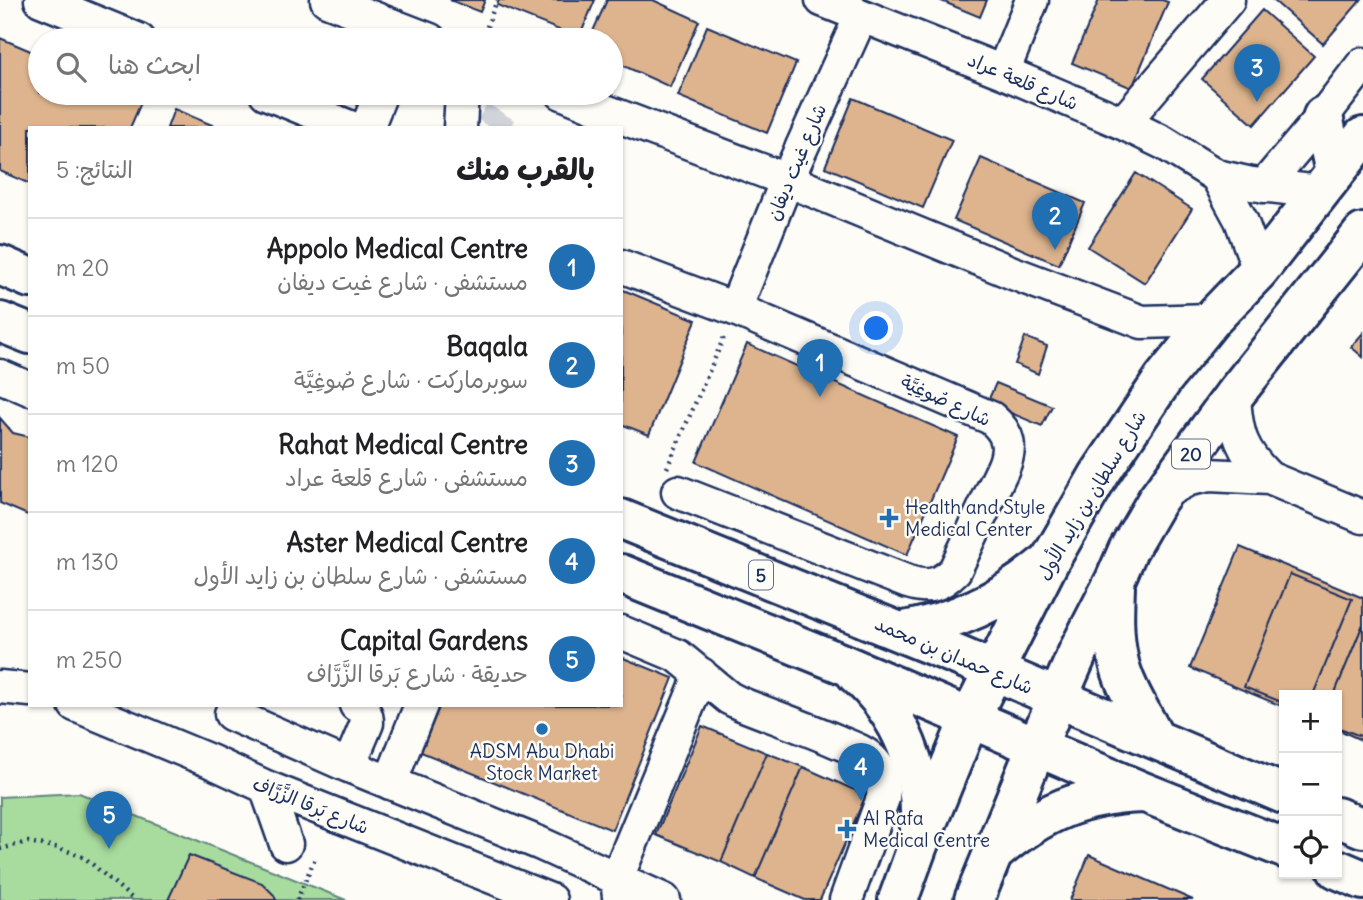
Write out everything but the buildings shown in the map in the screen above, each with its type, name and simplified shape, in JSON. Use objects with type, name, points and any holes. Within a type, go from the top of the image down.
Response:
[{"type":"main road","points":[[1323,116],[1328,183]]},
{"type":"main road","name":"شارع سلطان بن زايد الأول","points":[[898,900],[970,718],[1049,562],[1099,475],[1164,379],[1211,320],[1259,270],[1363,137]]},
{"type":"main road","name":"20","points":[[974,900],[1077,652],[1128,550],[1157,500],[1234,395],[1347,268],[1363,233]]},
{"type":"main road","points":[[0,265],[28,277]]},
{"type":"main road","points":[[0,322],[28,333]]},
{"type":"main road","name":"شارع حمدان بن محمد","points":[[623,520],[1154,737],[1279,792]]},
{"type":"main road","points":[[900,632],[949,620],[971,611],[1008,592],[1049,562]]},
{"type":"main road","points":[[623,575],[843,664],[1143,793],[1279,846]]},
{"type":"main road","points":[[1115,580],[1114,615],[1118,661],[1154,737]]},
{"type":"main road","points":[[843,664],[872,689],[903,736],[915,768],[920,799],[918,845]]},
{"type":"main road","points":[[996,851],[1014,835],[1056,811],[1099,797],[1143,793]]},
{"type":"main road","points":[[1342,819],[1363,828]]},
{"type":"main road","points":[[1342,871],[1363,880]]},
{"type":"street","points":[[41,0],[110,28]]},
{"type":"street","points":[[327,0],[391,28]]},
{"type":"street","name":"شارع قلعة عراد","points":[[822,0],[1123,123],[1164,143],[1217,176],[1264,186],[1328,183]]},
{"type":"street","points":[[1003,72],[1032,0]]},
{"type":"street","points":[[1123,123],[1228,0]]},
{"type":"street","name":"شارع غيت ديفان","points":[[735,309],[787,180],[861,16]]},
{"type":"street","points":[[1264,186],[1363,64]]},
{"type":"street","points":[[296,105],[347,126]]},
{"type":"street","points":[[368,126],[376,105]]},
{"type":"street","points":[[460,126],[461,105]]},
{"type":"street","points":[[586,112],[787,180],[1013,273],[1142,322],[1211,320]]},
{"type":"street","name":"شارع قلعة عراد","points":[[1217,176],[1241,220],[1259,270]]},
{"type":"street","name":"شارع صُوغِيَّة","points":[[623,266],[735,309],[991,418],[1000,425],[1009,447],[1007,458],[955,570],[948,578],[929,586],[918,586],[670,485]]},
{"type":"street","points":[[0,376],[28,387]]},
{"type":"street","points":[[1234,395],[1236,422],[1242,444],[1253,463],[1269,478]]},
{"type":"street","points":[[1157,500],[1189,479],[1209,475],[1269,478],[1363,517]]},
{"type":"street","points":[[623,633],[678,656],[739,703],[864,753],[874,762],[881,773],[884,798],[846,900]]},
{"type":"street","points":[[618,889],[701,674]]},
{"type":"street","points":[[0,687],[28,690]]},
{"type":"street","name":"شارع بَرقا الزَّرَّاف","points":[[80,707],[266,787],[537,895]]},
{"type":"street","points":[[349,766],[367,723],[364,711],[359,707]]},
{"type":"street","points":[[390,783],[420,707]]},
{"type":"street","points":[[210,761],[233,710],[349,766],[539,843],[618,889],[664,900]]},
{"type":"street","points":[[266,787],[286,844]]},
{"type":"street","points":[[537,895],[539,843]]},
{"type":"path","points":[[486,28],[497,0]]},
{"type":"path","points":[[670,485],[735,309]]},
{"type":"path","points":[[0,849],[28,842],[60,848],[85,858],[134,900]]},
{"type":"path","points":[[297,900],[316,856]]},
{"type":"green space","points":[[79,793],[346,900],[0,900],[0,797]]},
{"type":"tunnel","points":[[492,126],[501,112]]},
{"type":"place","name":"Rahat Medical Centre","points":[[1257,102]]},
{"type":"place","name":"Baqala","points":[[1055,250]]},
{"type":"place","name":"Appolo Medical Centre","points":[[820,397]]},
{"type":"place","name":"Health and Style Medical Center","points":[[889,518]]},
{"type":"place","name":"ADSM Abu Dhabi Stock Market","points":[[542,729]]},
{"type":"place","name":"Aster Medical Centre","points":[[861,801]]},
{"type":"place","name":"Al Rafa Medical Centre","points":[[847,829]]},
{"type":"place","name":"Capital Gardens","points":[[109,849]]}]
